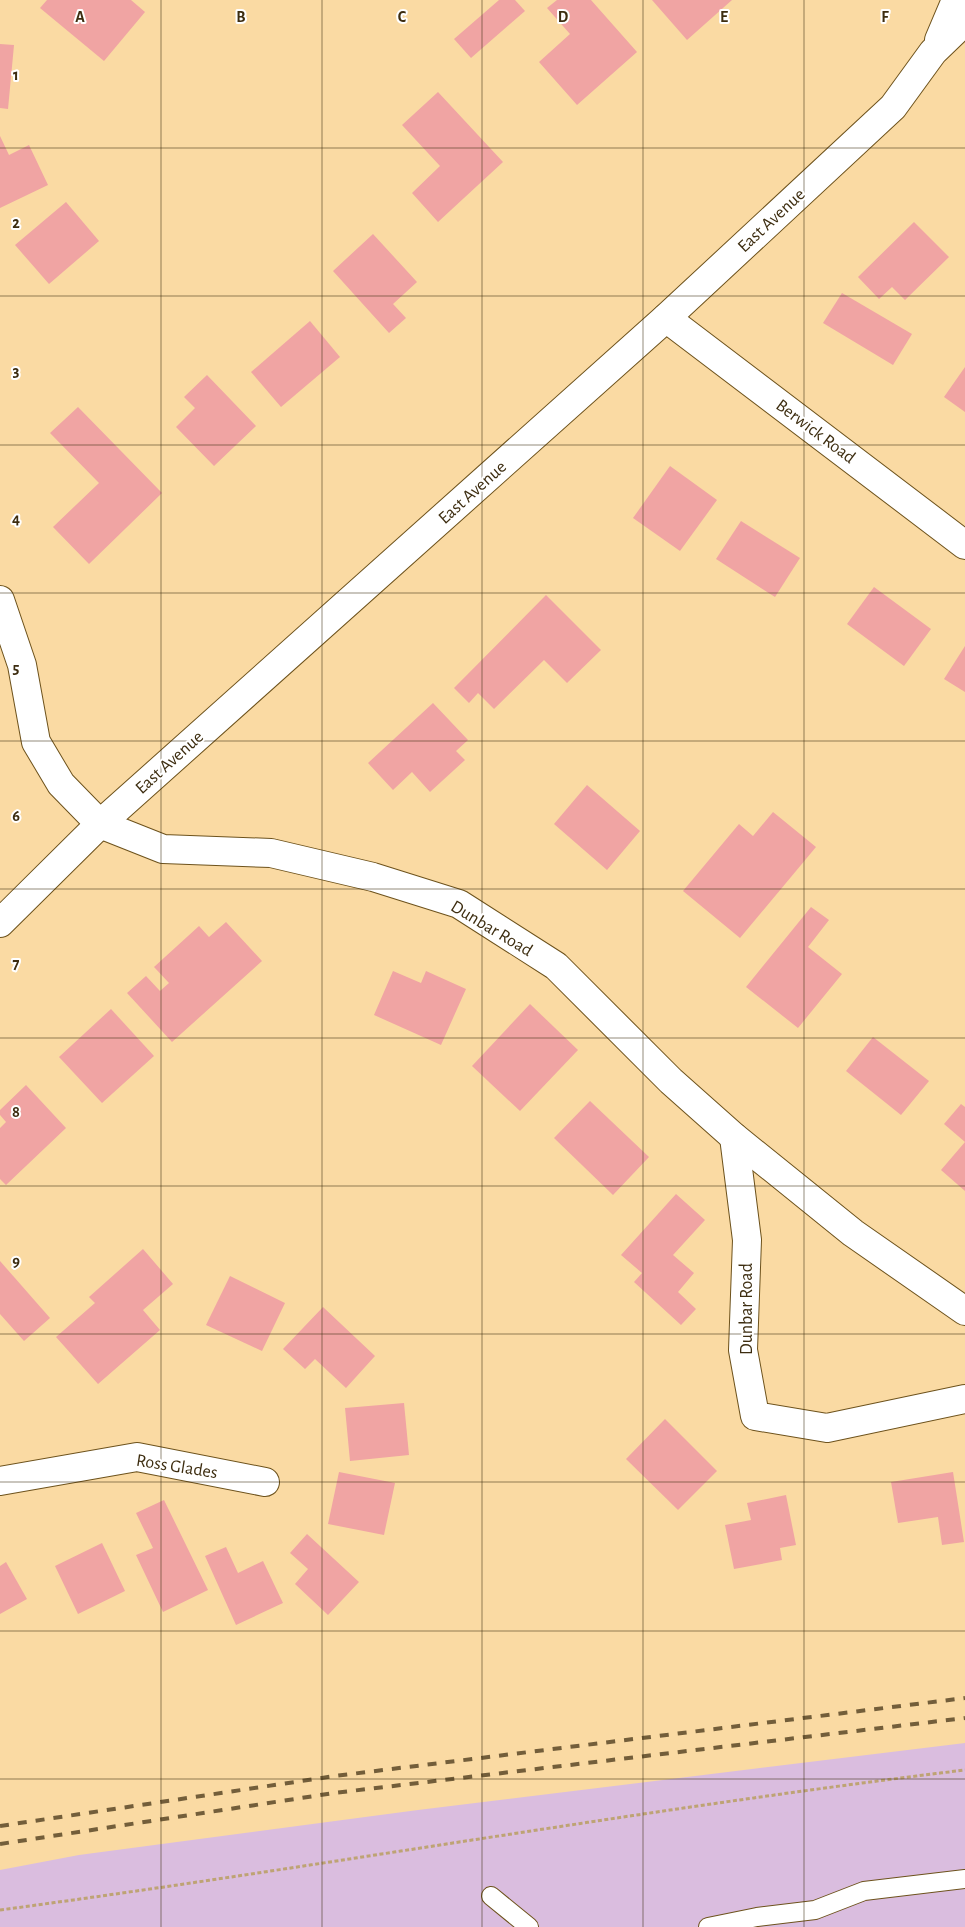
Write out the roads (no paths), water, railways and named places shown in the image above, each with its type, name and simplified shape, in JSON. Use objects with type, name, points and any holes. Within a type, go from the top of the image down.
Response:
[{"type":"street","name":"East Avenue","points":[[933,52],[956,0]]},
{"type":"street","name":"East Avenue","points":[[0,923],[100,824],[666,318],[893,107],[933,52],[965,21]]},
{"type":"street","name":"Berwick Road","points":[[666,318],[965,545]]},
{"type":"street","points":[[0,600],[11,669],[36,742],[61,784],[100,824]]},
{"type":"street","name":"Dunbar Road","points":[[100,824],[163,849],[271,853],[373,876],[459,904],[556,966],[671,1081],[734,1137],[853,1233],[965,1311]]},
{"type":"street","name":"Dunbar Road","points":[[734,1137],[747,1240],[743,1350],[755,1416],[827,1428],[965,1399]]},
{"type":"street","name":"Ross Glades","points":[[0,1481],[137,1456],[265,1482]]},
{"type":"lane","points":[[708,1927],[758,1917],[815,1910],[864,1891],[965,1879]]},
{"type":"lane","points":[[491,1896],[529,1927]]},
{"type":"railway","points":[[0,1826],[335,1776],[965,1698]]},
{"type":"railway","points":[[0,1844],[334,1793],[965,1718]]}]
